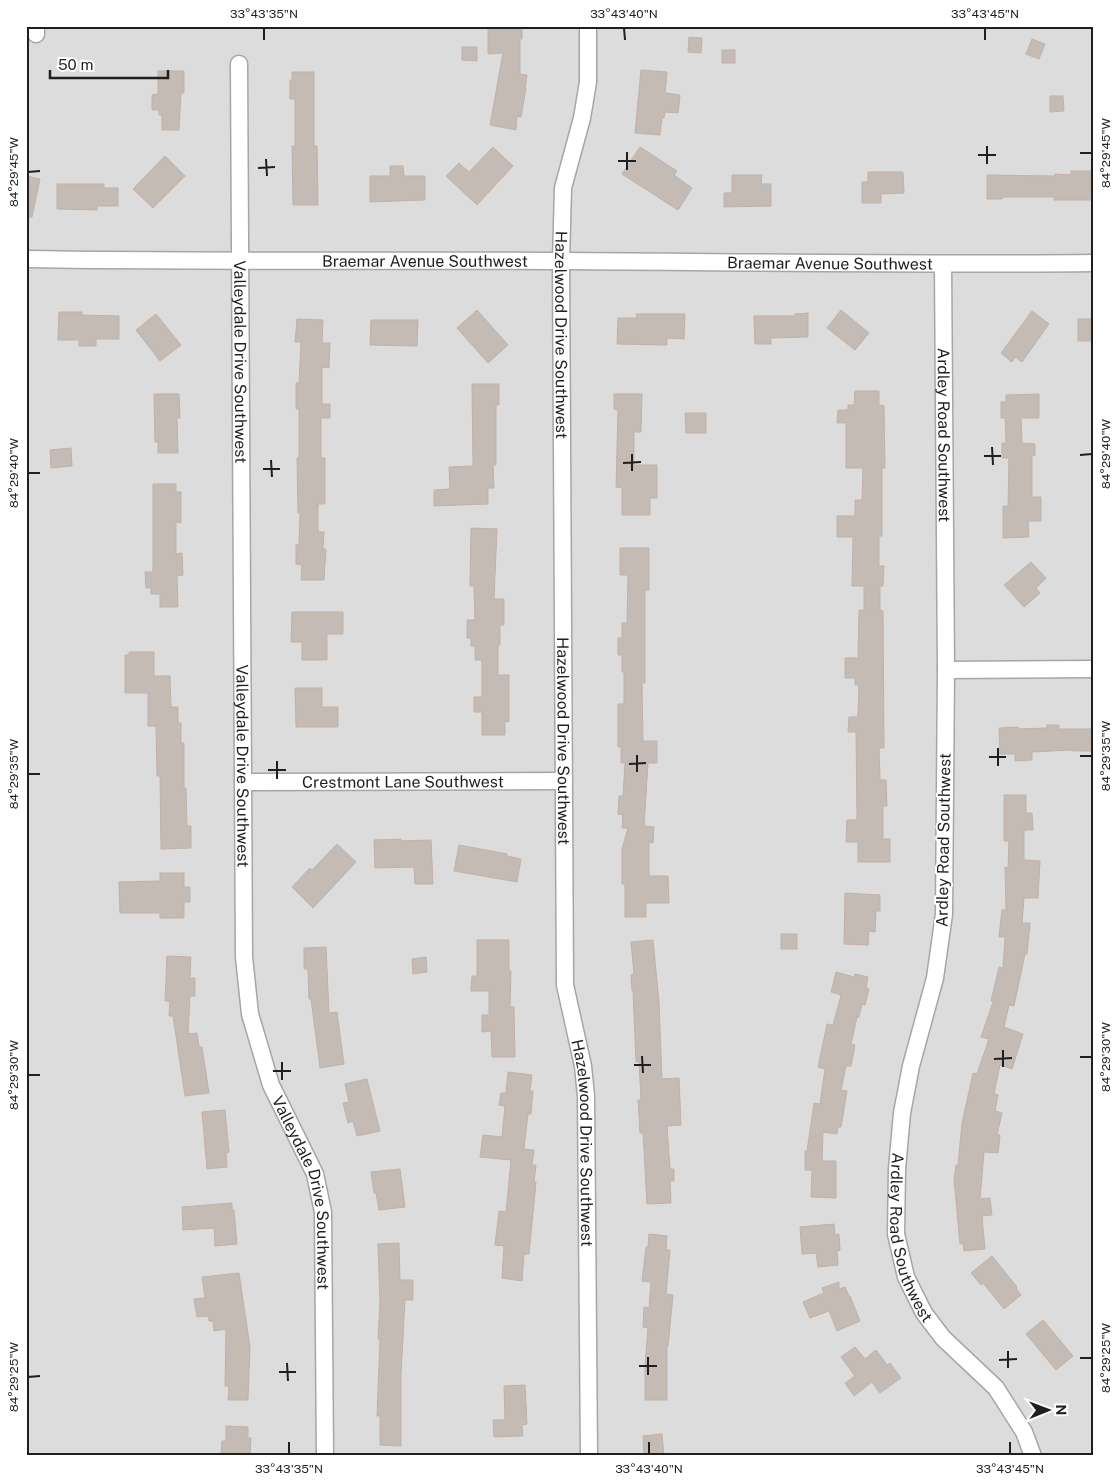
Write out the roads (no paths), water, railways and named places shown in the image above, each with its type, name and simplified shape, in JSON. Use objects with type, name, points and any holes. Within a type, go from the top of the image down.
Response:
[{"type":"street","name":"Hazelwood Drive Southwest","points":[[588,26],[587,91],[582,118],[563,188],[561,261],[565,985],[583,1066],[586,1096],[589,1456]]},
{"type":"street","name":"Valleydale Drive Southwest","points":[[239,64],[244,957],[250,1014],[271,1085],[315,1174],[323,1212],[325,1456]]},
{"type":"street","name":"Braemar Avenue Southwest","points":[[26,259],[240,262],[561,261],[943,264],[1094,262]]},
{"type":"street","name":"Ardley Road Southwest","points":[[943,264],[946,670],[944,914],[935,978],[911,1066],[902,1113],[897,1169],[896,1234],[906,1277],[924,1314],[943,1338],[996,1388],[1024,1432],[1033,1456]]},
{"type":"street","points":[[946,670],[1094,669]]},
{"type":"street","name":"Crestmont Lane Southwest","points":[[243,782],[564,781]]}]
